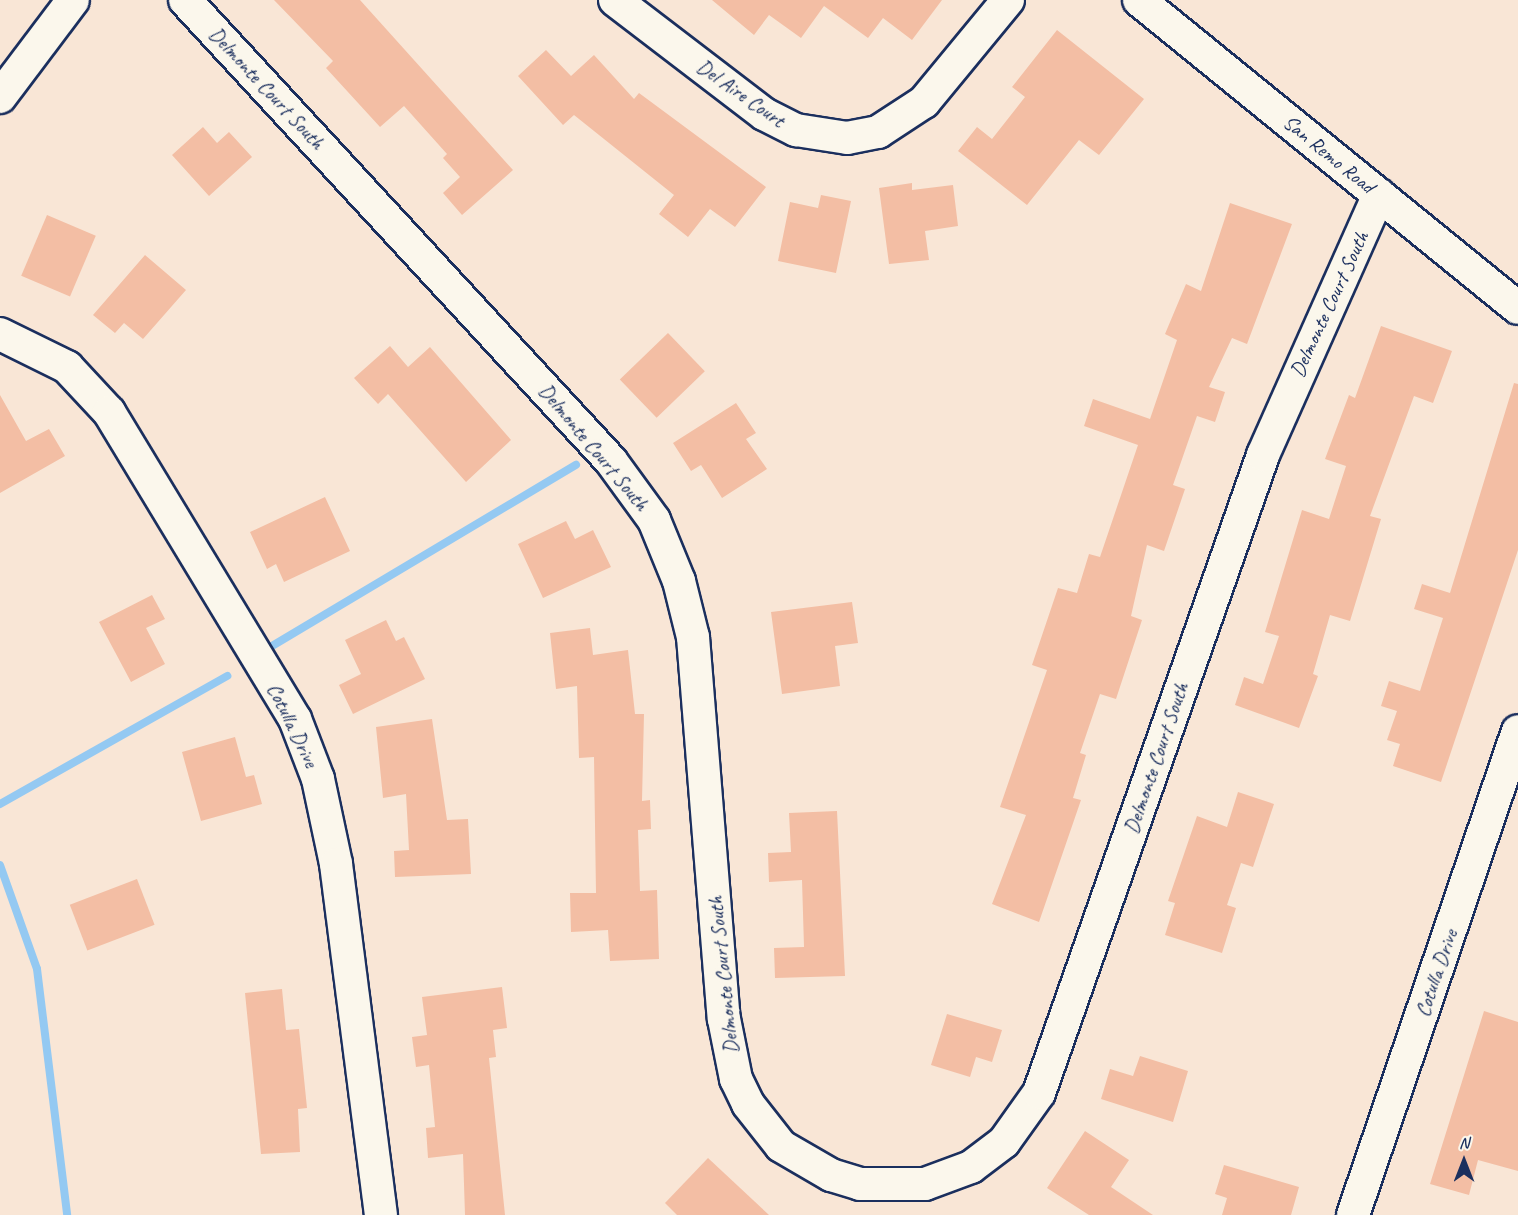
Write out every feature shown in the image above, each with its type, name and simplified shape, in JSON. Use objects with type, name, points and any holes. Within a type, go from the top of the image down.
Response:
[{"type":"street","points":[[0,97],[73,0]]},
{"type":"street","name":"Delmonte Court South","points":[[185,0],[611,461],[654,520],[679,581],[693,637],[724,1019],[733,1070],[747,1104],[781,1146],[831,1175],[860,1184],[925,1184],[971,1167],[1004,1142],[1039,1093],[1263,454],[1379,195]]},
{"type":"street","name":"Del Aire Court","points":[[615,0],[764,114],[796,130],[847,138],[878,132],[924,102],[1008,0]]},
{"type":"street","name":"San Remo Road","points":[[1139,0],[1518,308]]},
{"type":"street","name":"Cotulla Drive","points":[[0,334],[67,367],[109,411],[295,719],[318,779],[336,864],[381,1215]]},
{"type":"street","name":"Cotulla Drive","points":[[1353,1215],[1518,731]]},
{"type":"building","points":[[274,0],[360,0],[513,170],[462,215],[443,193],[460,177],[443,158],[447,154],[404,106],[380,127],[326,68],[333,61]]},
{"type":"building","points":[[712,0],[942,0],[912,40],[883,18],[868,38],[824,6],[801,38],[769,15],[754,35]]},
{"type":"building","points":[[1057,30],[1144,99],[1099,155],[1079,140],[1027,205],[958,151],[977,127],[992,139],[1025,97],[1012,87]]},
{"type":"building","points":[[546,50],[571,76],[594,55],[634,99],[639,93],[766,187],[735,227],[710,209],[688,237],[659,214],[674,195],[574,115],[563,125],[518,76]]},
{"type":"building","points":[[203,127],[217,143],[229,132],[252,157],[209,196],[172,155]]},
{"type":"building","points":[[912,183],[912,190],[953,185],[958,226],[925,231],[929,260],[889,264],[879,188]]},
{"type":"building","points":[[821,195],[851,201],[836,273],[778,261],[790,202],[818,208]]},
{"type":"building","points":[[1230,203],[1292,224],[1247,344],[1232,338],[1209,387],[1225,392],[1215,422],[1197,416],[1173,485],[1185,489],[1164,551],[1147,545],[1131,616],[1142,620],[1116,699],[1100,694],[1080,753],[1086,755],[1073,798],[1081,800],[1039,922],[992,904],[1026,815],[1000,807],[1047,670],[1032,665],[1058,588],[1077,593],[1089,554],[1100,557],[1138,445],[1084,426],[1093,399],[1150,419],[1177,340],[1165,334],[1186,284],[1201,291]]},
{"type":"building","points":[[47,215],[96,236],[70,296],[21,276]]},
{"type":"building","points":[[145,255],[186,290],[143,339],[124,323],[115,333],[93,315]]},
{"type":"building","points":[[1381,326],[1452,351],[1433,403],[1414,396],[1370,516],[1381,519],[1350,621],[1330,615],[1313,674],[1318,676],[1299,728],[1235,705],[1244,677],[1263,684],[1279,636],[1265,632],[1302,510],[1329,519],[1346,466],[1325,459],[1349,395],[1355,398]]},
{"type":"building","points":[[668,333],[705,371],[657,418],[620,380]]},
{"type":"building","points":[[390,346],[408,367],[430,347],[511,440],[466,482],[388,394],[378,404],[354,378]]},
{"type":"building","points":[[1514,383],[1518,384],[1518,550],[1441,782],[1393,766],[1400,744],[1387,740],[1397,711],[1381,706],[1389,681],[1420,691],[1443,618],[1414,609],[1422,584],[1450,593]]},
{"type":"building","points":[[0,395],[26,441],[49,429],[65,456],[0,493]]},
{"type":"building","points":[[736,403],[756,433],[746,439],[767,469],[722,498],[701,465],[691,471],[673,443]]},
{"type":"building","points":[[325,497],[350,551],[284,582],[276,564],[267,569],[250,532]]},
{"type":"building","points":[[566,521],[575,539],[593,530],[611,567],[543,598],[518,544]]},
{"type":"building","points":[[152,595],[165,619],[146,628],[165,664],[131,682],[99,622]]},
{"type":"building","points":[[852,602],[858,643],[835,646],[840,686],[782,694],[771,612]]},
{"type":"building","points":[[386,620],[396,641],[404,637],[425,679],[353,714],[339,685],[361,674],[345,640]]},
{"type":"building","points":[[590,628],[593,655],[628,650],[635,714],[644,714],[642,801],[650,800],[651,829],[638,830],[640,891],[657,890],[659,959],[610,961],[608,930],[571,932],[570,893],[596,893],[594,757],[579,758],[577,686],[556,689],[550,633]]},
{"type":"building","points":[[432,719],[447,820],[468,819],[471,874],[395,877],[394,851],[409,850],[406,794],[383,798],[376,727]]},
{"type":"building","points":[[235,737],[246,777],[254,775],[262,804],[201,821],[182,752]]},
{"type":"building","points":[[1238,792],[1274,804],[1253,867],[1241,863],[1227,905],[1236,908],[1222,953],[1165,935],[1175,903],[1168,901],[1197,816],[1227,827]]},
{"type":"building","points":[[837,811],[845,976],[775,978],[774,948],[804,947],[802,880],[769,882],[768,853],[791,852],[789,813]]},
{"type":"building","points":[[137,879],[155,925],[87,951],[70,905]]},
{"type":"building","points":[[502,987],[507,1028],[493,1030],[496,1057],[489,1058],[505,1215],[465,1215],[463,1154],[428,1158],[426,1128],[435,1127],[429,1065],[416,1067],[412,1037],[427,1035],[422,997]]},
{"type":"building","points":[[282,989],[286,1030],[299,1029],[307,1108],[298,1109],[300,1152],[261,1154],[245,993]]},
{"type":"building","points":[[1484,1011],[1518,1022],[1518,1171],[1478,1160],[1469,1195],[1430,1184]]},
{"type":"building","points":[[947,1014],[1002,1030],[992,1062],[976,1057],[970,1077],[931,1065]]},
{"type":"building","points":[[1140,1056],[1188,1071],[1173,1122],[1101,1099],[1110,1069],[1133,1076]]},
{"type":"building","points":[[1085,1131],[1129,1160],[1111,1187],[1153,1215],[1089,1215],[1047,1188]]},
{"type":"building","points":[[708,1158],[769,1215],[677,1215],[665,1203]]},
{"type":"building","points":[[1224,1165],[1299,1187],[1291,1215],[1222,1215],[1227,1198],[1215,1194]]},
{"type":"waterway","points":[[272,646],[576,465]]},
{"type":"waterway","points":[[0,804],[227,676]]},
{"type":"waterway","points":[[0,865],[37,969],[67,1215]]}]
